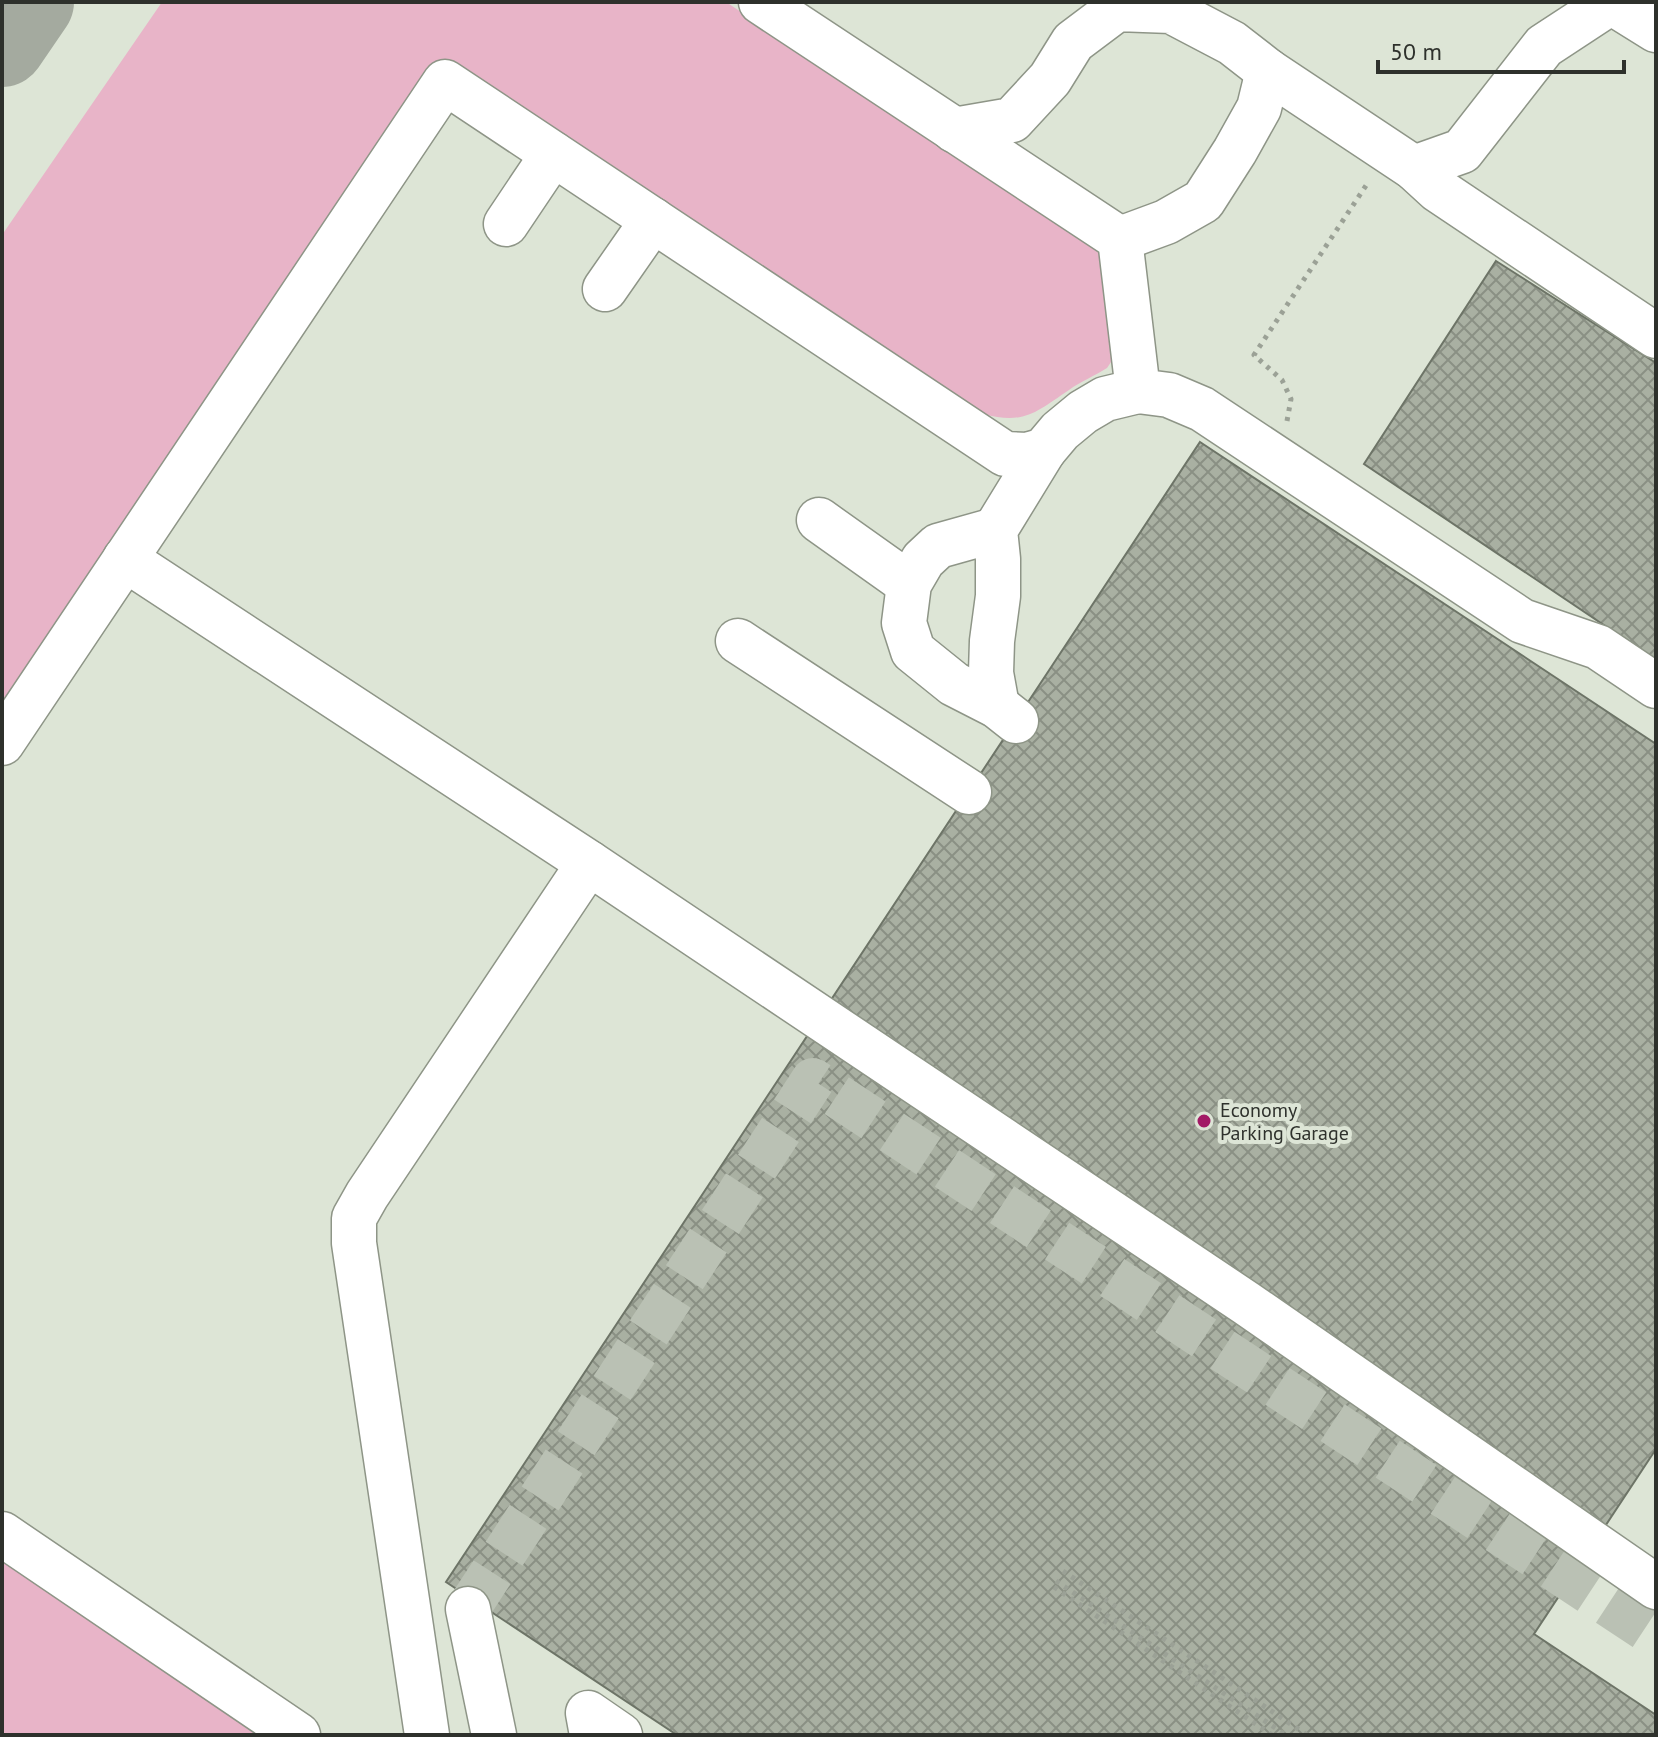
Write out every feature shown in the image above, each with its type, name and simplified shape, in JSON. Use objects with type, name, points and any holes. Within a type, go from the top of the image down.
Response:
[{"type":"lane","points":[[761,2],[1120,239],[1138,391]]},
{"type":"lane","points":[[1414,168],[1462,151],[1544,46],[1611,2],[1656,30]]},
{"type":"lane","points":[[954,130],[1012,120],[1050,79],[1073,42],[1117,9],[1171,11],[1232,43],[1268,71],[1414,168],[1438,190],[1656,336]]},
{"type":"lane","points":[[1120,239],[1166,222],[1203,201],[1259,108],[1268,71]]},
{"type":"lane","points":[[2,743],[445,82],[1005,454],[1027,455],[1044,450]]},
{"type":"lane","points":[[506,224],[553,154]]},
{"type":"lane","points":[[605,289],[653,220]]},
{"type":"lane","points":[[995,530],[938,546],[923,560],[909,584],[904,623],[913,651],[954,684],[1007,714],[991,673],[998,596],[995,530],[1044,450],[1060,431],[1105,399],[1138,391],[1169,395],[1202,409],[1522,621],[1598,647],[1656,686]]},
{"type":"lane","points":[[819,520],[909,584]]},
{"type":"lane","points":[[125,559],[589,863],[1246,1303],[1656,1587]]},
{"type":"lane","points":[[738,641],[969,792]]},
{"type":"lane","points":[[427,1735],[354,1243],[354,1218],[589,863]]},
{"type":"lane","points":[[2,1534],[298,1735]]},
{"type":"lane","points":[[494,1735],[482,1613],[496,1630],[517,1735]]},
{"type":"lane","points":[[592,1735],[588,1713],[620,1735]]},
{"type":"path","points":[[1270,454],[1286,425],[1291,399],[1282,380],[1254,355],[1372,176]]},
{"type":"path","points":[[1063,1571],[1307,1735]]},
{"type":"path","points":[[1272,1735],[1055,1584],[1286,1735]]},
{"type":"shaded area","points":[[162,2],[726,2],[1095,248],[1102,258],[1113,359],[1107,368],[1029,414],[1010,418],[983,414],[446,62],[2,721],[2,235]]},
{"type":"shaded area","points":[[2,1556],[266,1735],[2,1735]]},
{"type":"building","points":[[1496,261],[1656,363],[1656,660],[1364,464]]},
{"type":"building","name":"Economy Parking Garage","points":[[1200,442],[1656,744],[1656,1449],[1534,1634],[1656,1715],[1656,1735],[677,1735],[446,1582]]},
{"type":"taxiway","points":[[2,43],[30,2]]},
{"type":"tunnel","points":[[468,1609],[813,1080],[1656,1636]]},
{"type":"place","name":"Economy Parking Garage","points":[[1204,1121]]}]
